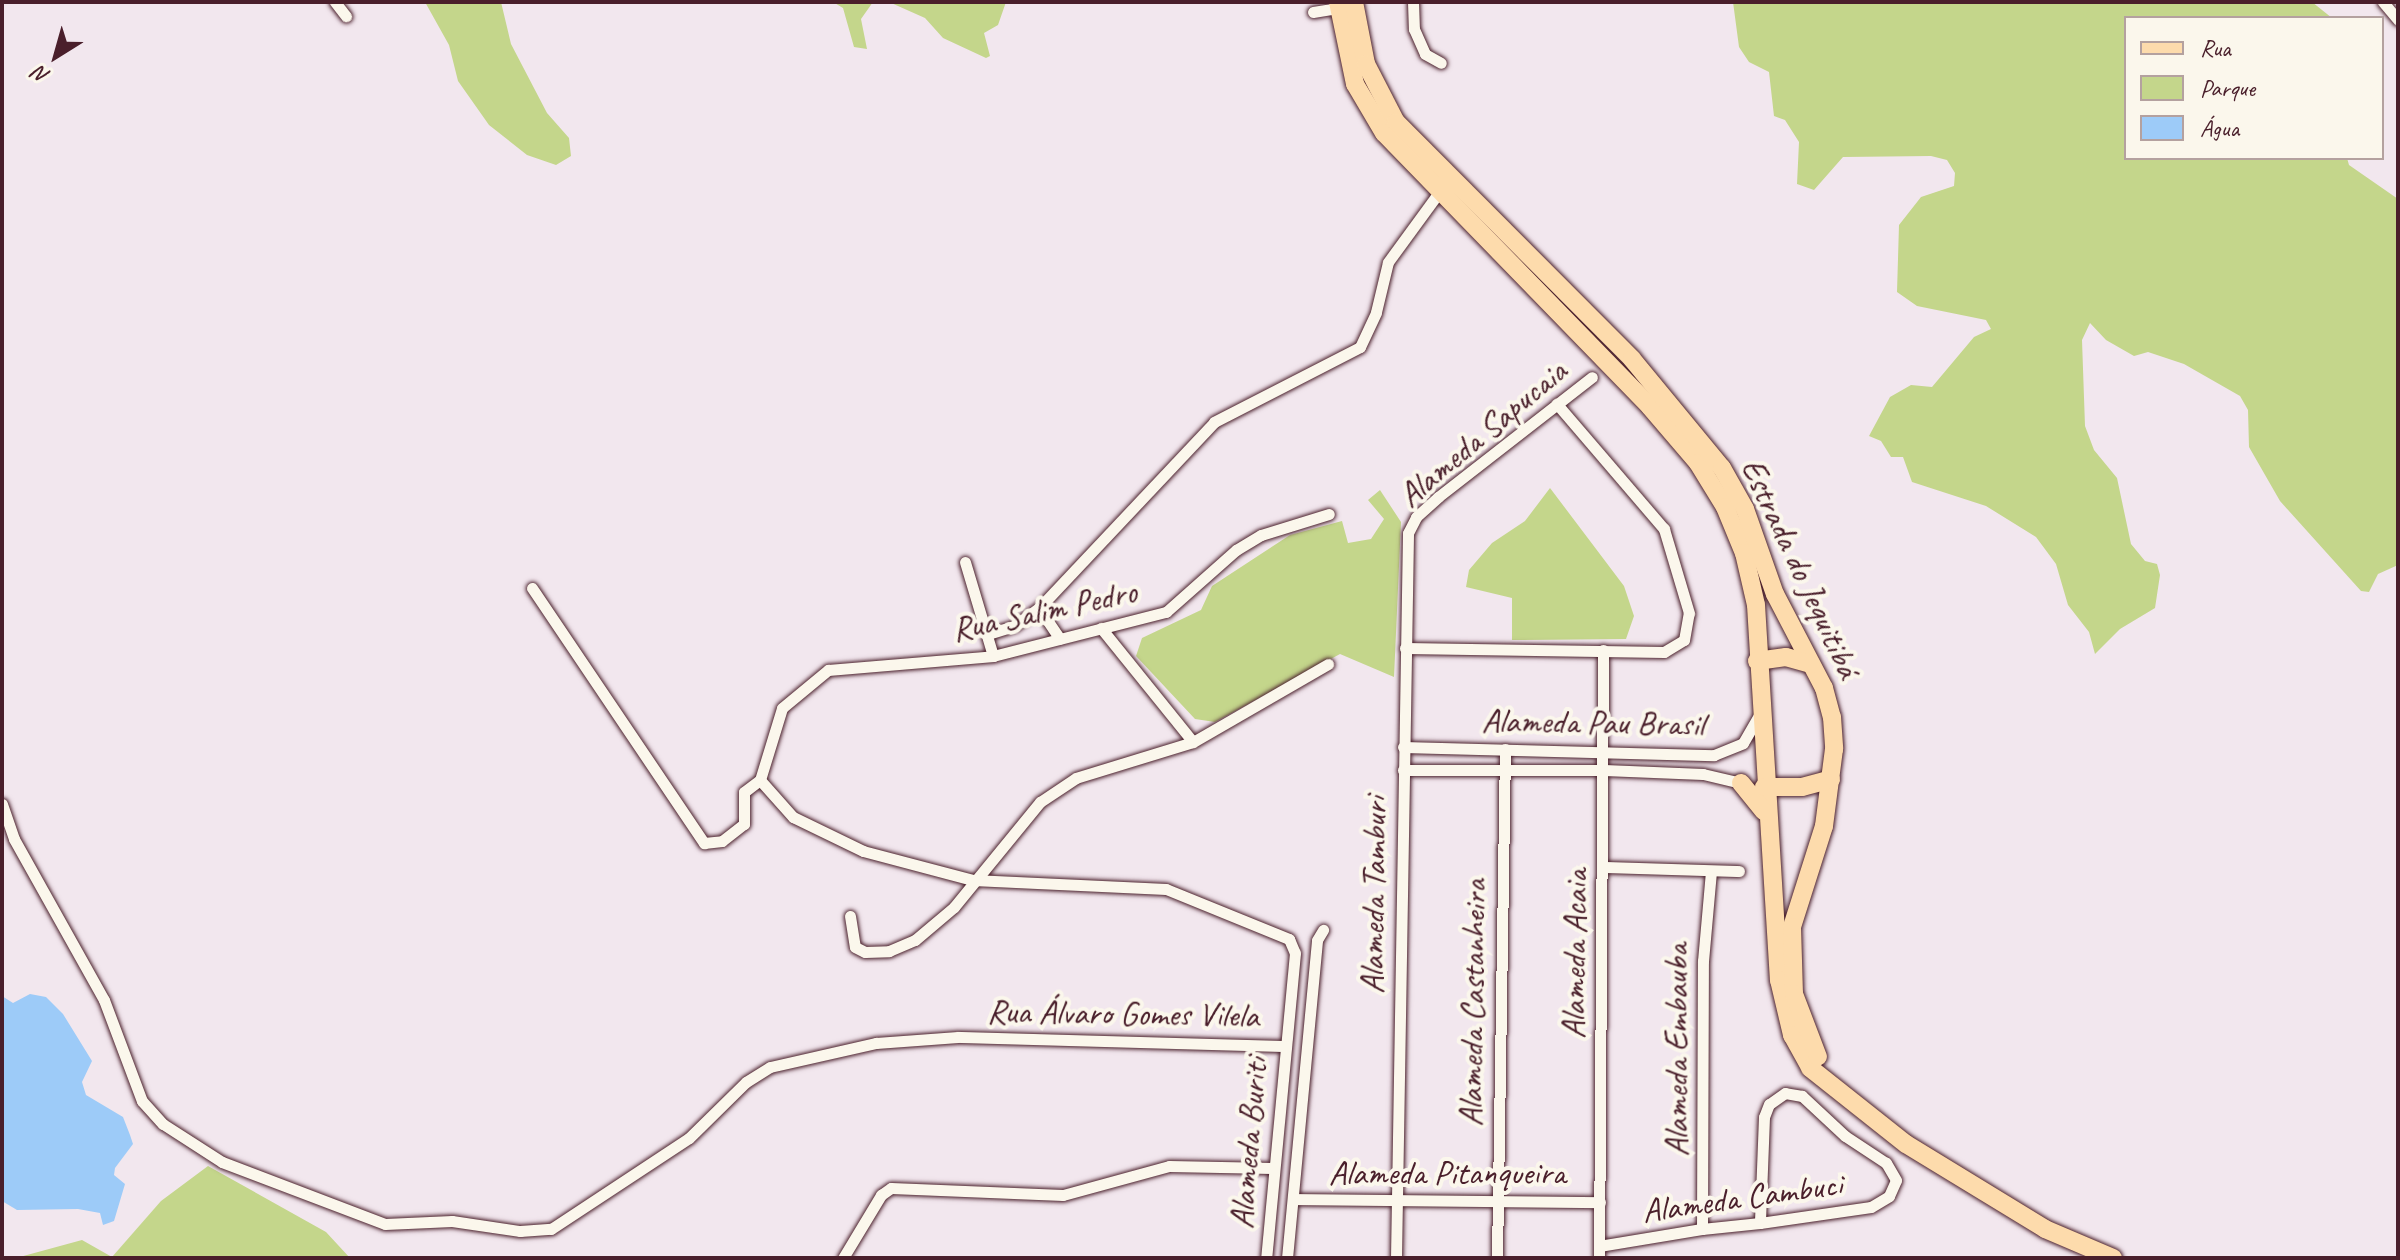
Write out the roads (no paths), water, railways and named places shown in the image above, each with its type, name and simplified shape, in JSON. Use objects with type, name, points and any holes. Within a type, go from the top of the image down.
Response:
[{"type":"main road","name":"Estrada do Jequitibá","points":[[1343,4],[1349,69],[1369,112],[1440,191],[1564,314],[1698,463],[1725,507],[1744,553],[1756,605],[1764,787],[1779,980],[1792,1035],[1810,1068],[1869,1119],[2020,1214],[2113,1258]]},
{"type":"main road","name":"Estrada do Jequitibá","points":[[1343,4],[1366,64],[1396,122],[1582,305],[1722,468],[1745,509],[1793,634],[1811,664],[1832,717],[1831,779],[1817,855],[1795,911],[1792,952],[1794,994],[1807,1035],[1836,1089]]},
{"type":"main road","points":[[1757,661],[1786,657],[1811,664]]},
{"type":"main road","points":[[1764,787],[1802,787],[1831,779]]},
{"type":"main road","points":[[1741,783],[1757,798],[1769,824]]},
{"type":"street","points":[[335,2],[346,16]]},
{"type":"street","points":[[1413,2],[1414,29],[1425,54],[1441,63]]},
{"type":"street","points":[[2383,2],[2398,20]]},
{"type":"street","points":[[1313,12],[1343,4]]},
{"type":"street","points":[[988,634],[1014,626],[1039,608],[1214,422],[1360,347],[1376,312],[1388,262],[1440,191]]},
{"type":"street","name":"Alameda Sapucaia","points":[[1408,533],[1427,507],[1592,377]]},
{"type":"street","points":[[1405,648],[1673,649],[1688,633],[1689,613],[1664,529],[1635,490],[1557,404]]},
{"type":"street","name":"Rua Salim Pedro","points":[[532,588],[704,843],[722,841],[740,828],[745,817],[744,792],[760,780],[782,708],[828,670],[993,656],[1166,612],[1236,550],[1261,535],[1329,514]]},
{"type":"street","name":"Alameda Tamburi","points":[[1396,1258],[1408,533]]},
{"type":"street","points":[[965,562],[993,656]]},
{"type":"street","points":[[1039,608],[1060,639]]},
{"type":"street","points":[[1101,628],[1193,742]]},
{"type":"street","name":"Alameda Acaia","points":[[1599,1252],[1605,753],[1603,650]]},
{"type":"street","points":[[850,916],[855,947],[865,952],[889,951],[938,923],[1040,802],[1076,778],[1193,742],[1328,664]]},
{"type":"street","name":"Alameda Pau Brasil","points":[[1403,747],[1714,755],[1743,743],[1761,711]]},
{"type":"street","name":"Alameda Castanheira","points":[[1497,1258],[1505,749]]},
{"type":"street","points":[[1712,775],[1714,755]]},
{"type":"street","name":"Alameda Pau Brasil","points":[[1403,770],[1604,770],[1712,775],[1764,787]]},
{"type":"street","points":[[760,780],[793,817],[833,839],[973,880]]},
{"type":"street","name":"Rua Álvaro Gomes Vilela","points":[[2,804],[14,839],[104,1000],[142,1101],[175,1136],[198,1151],[366,1220],[551,1229],[689,1138],[746,1082],[770,1067],[894,1040],[958,1037],[1286,1046]]},
{"type":"street","points":[[1603,867],[1739,871]]},
{"type":"street","name":"Alameda Embauba","points":[[1702,1229],[1703,961],[1711,871]]},
{"type":"street","name":"Alameda Buriti","points":[[973,880],[1166,889],[1289,939],[1295,953],[1272,1168],[1266,1258]]},
{"type":"street","points":[[1287,1258],[1317,940],[1323,930]]},
{"type":"street","name":"Alameda Cambuci","points":[[1599,1252],[1702,1229],[1760,1223],[1871,1207],[1889,1196],[1896,1180],[1886,1163],[1845,1136],[1802,1096],[1785,1093],[1769,1104],[1764,1117],[1760,1223]]},
{"type":"street","points":[[843,1258],[881,1195],[918,1186],[1063,1195],[1169,1166],[1272,1168]]},
{"type":"street","name":"Alameda Pitanqueira","points":[[1294,1199],[1600,1202]]},
{"type":"water","points":[[30,994],[46,997],[63,1014],[92,1061],[82,1082],[86,1095],[123,1117],[133,1144],[115,1168],[114,1175],[125,1184],[114,1221],[103,1225],[100,1213],[78,1209],[17,1210],[2,1201],[2,996],[13,1003]]}]
